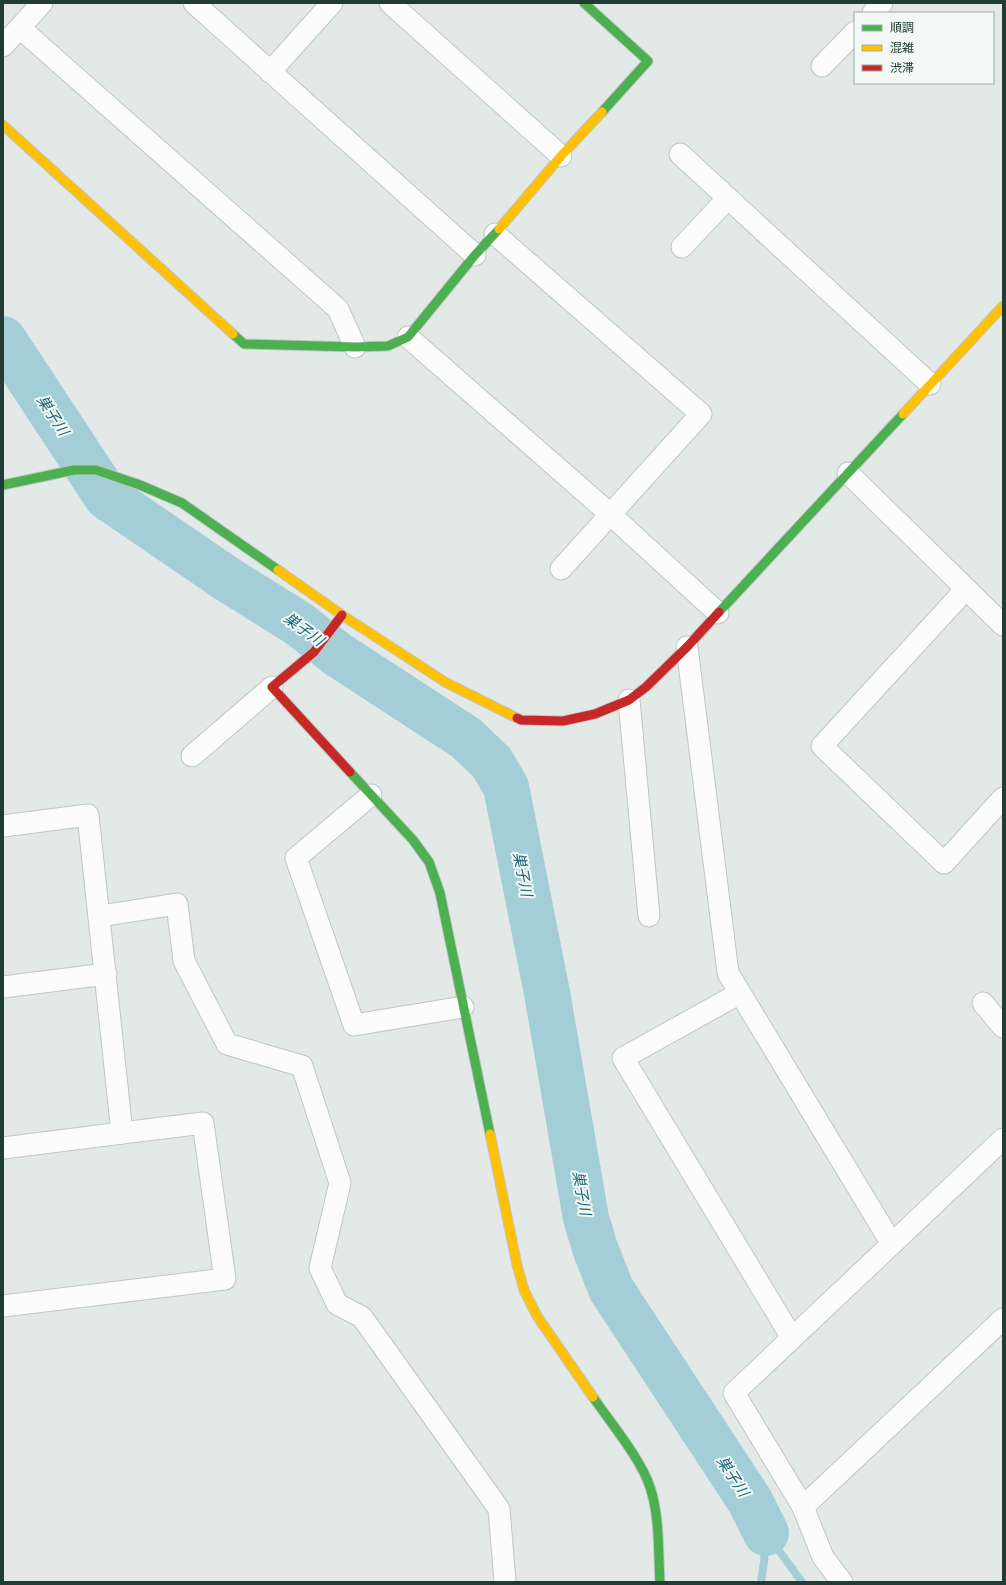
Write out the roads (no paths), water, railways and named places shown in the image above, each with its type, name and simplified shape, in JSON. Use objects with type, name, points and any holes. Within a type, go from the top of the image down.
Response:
[{"type":"street","points":[[3,46],[42,3]]},
{"type":"street","points":[[194,3],[475,255]]},
{"type":"street","points":[[270,72],[332,3]]},
{"type":"street","points":[[390,3],[561,156]]},
{"type":"street","points":[[3,126],[244,344],[355,347],[388,346],[408,337],[475,255],[495,234],[561,156],[648,61],[584,3]]},
{"type":"street","points":[[874,12],[882,3]]},
{"type":"street","points":[[20,28],[338,309],[355,347]]},
{"type":"street","points":[[822,66],[854,33]]},
{"type":"street","points":[[680,154],[930,384]]},
{"type":"street","points":[[682,247],[728,198]]},
{"type":"street","points":[[495,234],[701,414],[561,570]]},
{"type":"street","points":[[3,485],[74,470],[96,470],[140,484],[182,504],[342,614],[445,682],[521,720],[563,721],[595,714],[629,700],[646,687],[687,647],[1003,306]]},
{"type":"street","points":[[408,337],[610,514],[718,613]]},
{"type":"street","points":[[848,473],[1003,625]]},
{"type":"street","points":[[966,589],[822,746],[944,863],[1003,798]]},
{"type":"street","points":[[192,756],[314,652],[342,614]]},
{"type":"street","points":[[687,647],[728,973],[892,1244]]},
{"type":"street","points":[[272,687],[413,840],[429,862],[440,893],[515,1257],[524,1290],[537,1316],[636,1459],[650,1487],[657,1522],[660,1582]]},
{"type":"street","points":[[629,700],[649,916]]},
{"type":"street","points":[[371,794],[296,858],[354,1025],[463,1007]]},
{"type":"street","points":[[3,826],[88,815],[122,1133]]},
{"type":"street","points":[[100,916],[177,904],[184,961],[227,1044],[302,1066],[340,1184],[320,1268],[337,1304],[362,1317],[500,1509],[505,1582]]},
{"type":"street","points":[[3,987],[106,974]]},
{"type":"street","points":[[740,993],[623,1058],[792,1338]]},
{"type":"street","points":[[983,1003],[1003,1027]]},
{"type":"street","points":[[3,1148],[203,1123],[225,1279],[3,1306]]},
{"type":"street","points":[[842,1582],[823,1557],[803,1508],[734,1393],[1003,1139]]},
{"type":"street","points":[[803,1508],[1003,1319]]},
{"type":"waterway","name":"巣子川","points":[[3,339],[107,497],[227,579],[299,624],[337,654],[466,738],[492,763],[506,787],[547,993],[586,1218],[595,1248],[611,1289],[750,1501],[766,1533]]},
{"type":"waterway","name":"巣子川","points":[[766,1533],[802,1582]]},
{"type":"waterway","points":[[761,1582],[766,1533]]}]
